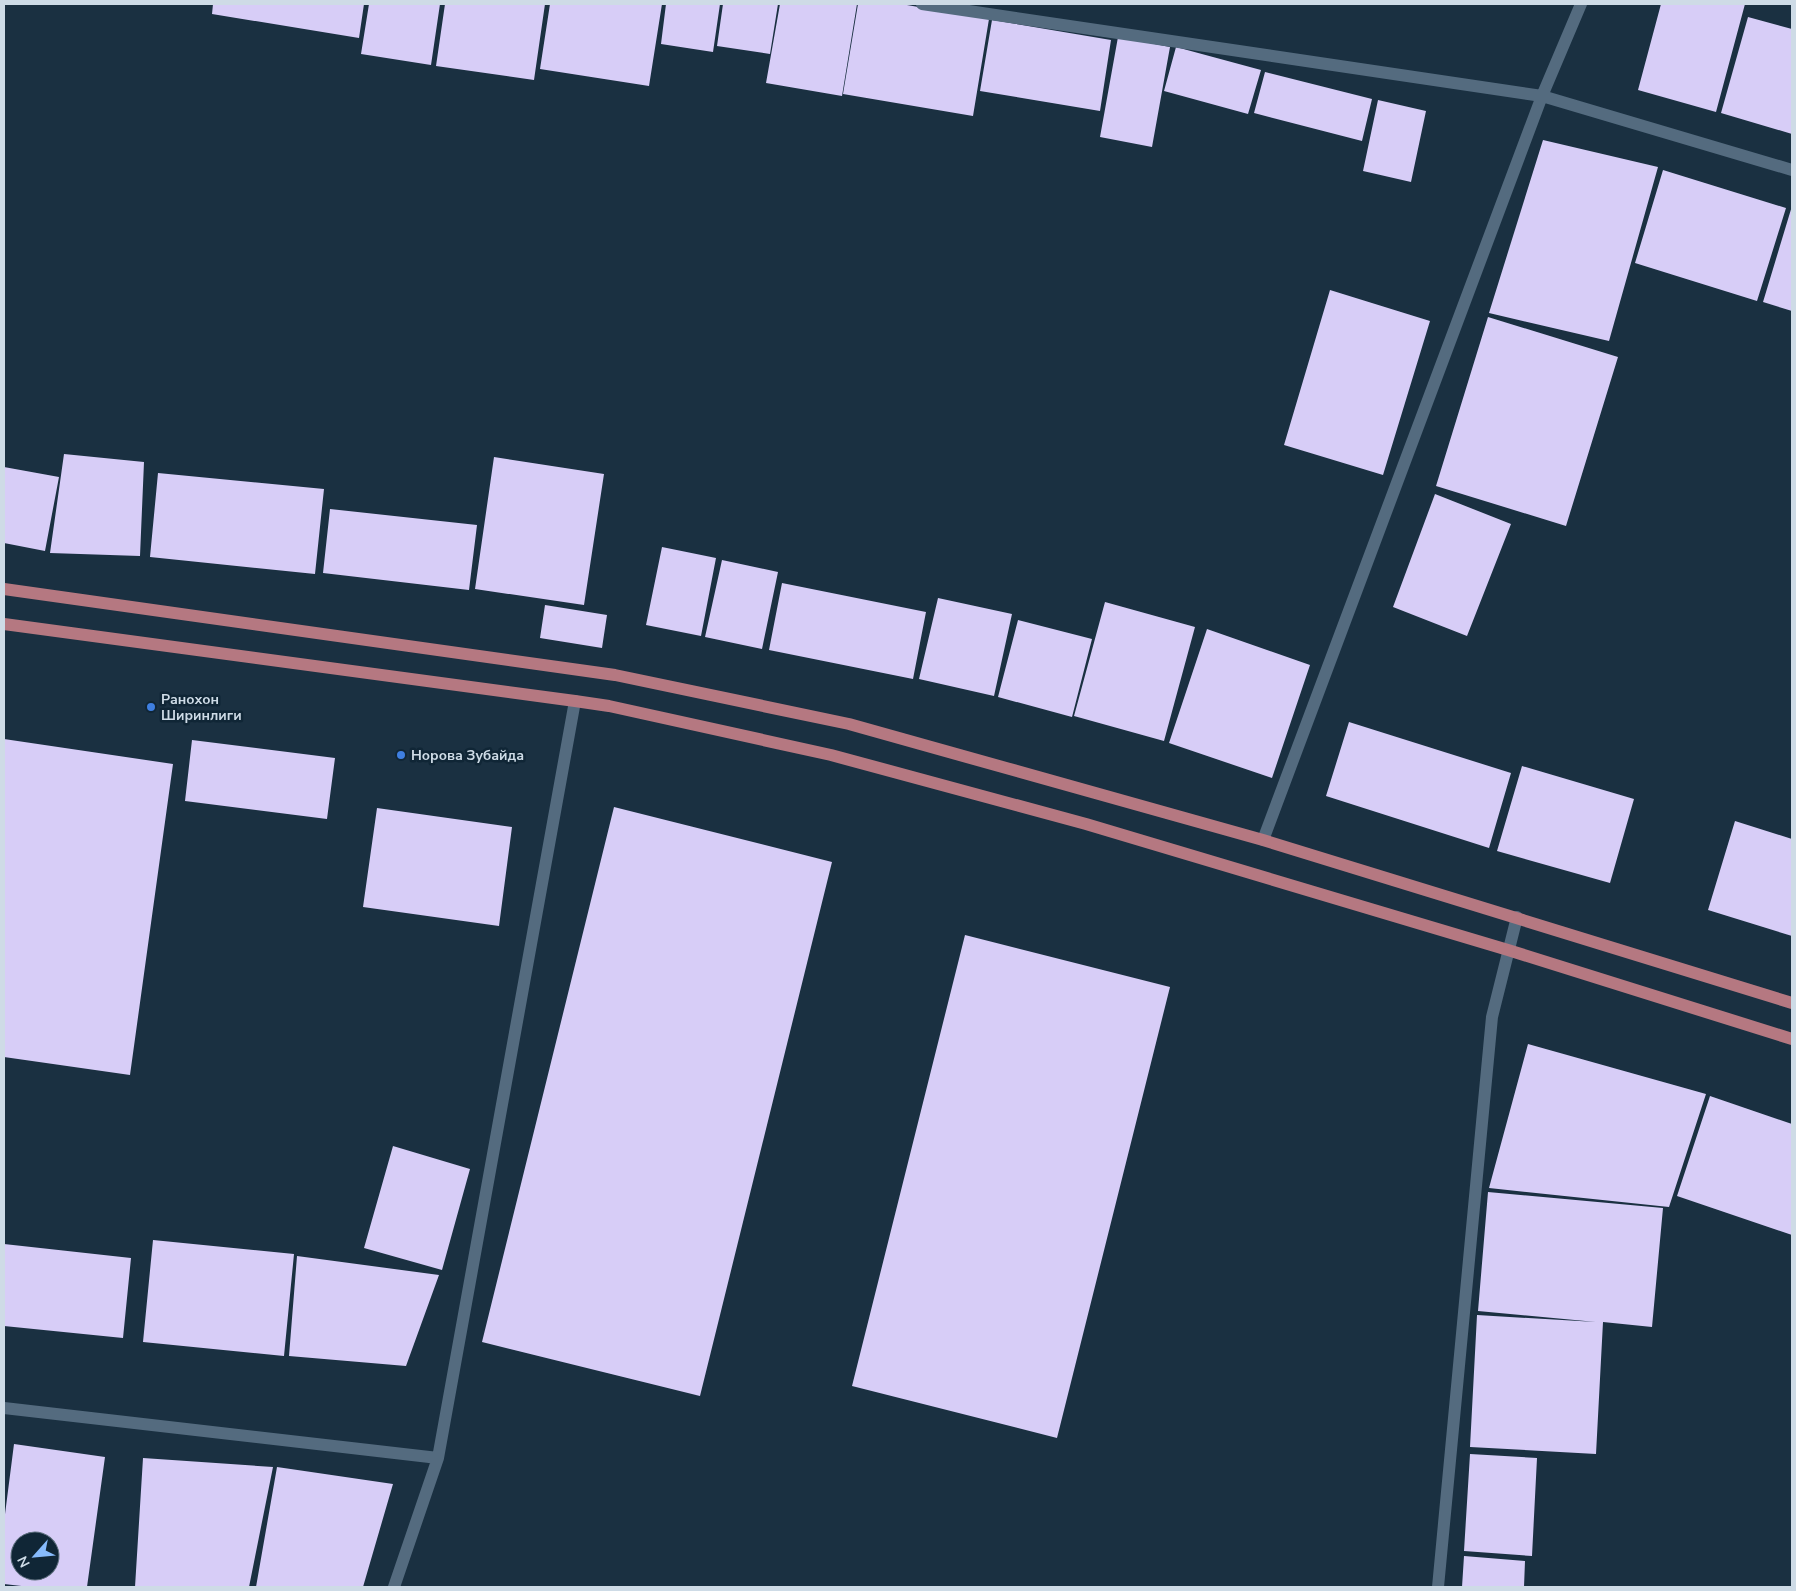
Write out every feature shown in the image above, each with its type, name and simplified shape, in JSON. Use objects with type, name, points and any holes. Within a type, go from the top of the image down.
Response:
[{"type":"main road","points":[[4,589],[615,675],[849,724],[1263,840],[1792,1003]]},
{"type":"main road","points":[[4,624],[609,706],[850,760],[1086,824],[1508,950],[1792,1039]]},
{"type":"street","points":[[922,4],[1542,96],[1792,170]]},
{"type":"street","points":[[1263,840],[1542,96],[1580,4]]},
{"type":"street","points":[[394,1587],[438,1458],[575,701]]},
{"type":"street","points":[[1438,1587],[1492,1017],[1517,917]]},
{"type":"street","points":[[4,1408],[438,1458]]},
{"type":"building","points":[[213,4],[364,4],[359,38],[212,14]]},
{"type":"building","points":[[369,4],[440,4],[431,65],[361,54]]},
{"type":"building","points":[[445,4],[545,4],[534,80],[436,66]]},
{"type":"building","points":[[550,4],[662,4],[649,86],[540,69]]},
{"type":"building","points":[[666,4],[720,4],[713,52],[661,44]]},
{"type":"building","points":[[723,4],[778,4],[770,54],[717,46]]},
{"type":"building","points":[[780,4],[857,4],[842,96],[766,83]]},
{"type":"building","points":[[858,4],[901,4],[989,19],[973,116],[843,94]]},
{"type":"building","points":[[1661,4],[1745,4],[1716,112],[1638,90]]},
{"type":"building","points":[[1748,17],[1792,29],[1792,134],[1721,113]]},
{"type":"building","points":[[992,20],[1111,40],[1100,111],[980,91]]},
{"type":"building","points":[[1118,37],[1170,47],[1152,147],[1100,137]]},
{"type":"building","points":[[1176,47],[1261,70],[1248,114],[1164,91]]},
{"type":"building","points":[[1265,72],[1372,99],[1362,141],[1254,113]]},
{"type":"building","points":[[1378,100],[1426,111],[1411,182],[1363,171]]},
{"type":"building","points":[[1543,140],[1658,167],[1609,341],[1489,313]]},
{"type":"building","points":[[1663,170],[1786,208],[1757,301],[1635,263]]},
{"type":"building","points":[[1792,206],[1792,311],[1763,302]]},
{"type":"building","points":[[1330,290],[1430,321],[1383,475],[1284,445]]},
{"type":"building","points":[[1488,317],[1618,357],[1566,526],[1436,486]]},
{"type":"building","points":[[64,454],[144,462],[140,556],[50,553]]},
{"type":"building","points":[[494,457],[604,474],[584,605],[475,589]]},
{"type":"building","points":[[4,467],[59,477],[45,551],[4,543]]},
{"type":"building","points":[[158,473],[324,489],[315,574],[150,557]]},
{"type":"building","points":[[1435,494],[1511,524],[1467,636],[1393,607]]},
{"type":"building","points":[[330,509],[477,525],[469,590],[323,573]]},
{"type":"building","points":[[662,547],[716,558],[701,636],[646,625]]},
{"type":"building","points":[[722,560],[778,572],[762,649],[705,637]]},
{"type":"building","points":[[782,583],[926,612],[913,679],[769,650]]},
{"type":"building","points":[[938,598],[1012,614],[994,696],[919,679]]},
{"type":"building","points":[[1105,602],[1195,627],[1164,741],[1074,716]]},
{"type":"building","points":[[545,605],[607,615],[602,648],[540,638]]},
{"type":"building","points":[[1018,620],[1092,639],[1072,717],[998,697]]},
{"type":"building","points":[[1207,629],[1310,665],[1272,778],[1169,743]]},
{"type":"building","points":[[1349,722],[1511,773],[1489,848],[1326,796]]},
{"type":"building","points":[[4,739],[173,764],[130,1075],[4,1057]]},
{"type":"building","points":[[192,740],[335,758],[327,819],[185,801]]},
{"type":"building","points":[[1522,766],[1634,799],[1610,883],[1497,851]]},
{"type":"building","points":[[614,807],[832,862],[700,1396],[482,1342]]},
{"type":"building","points":[[377,808],[512,827],[499,926],[363,907]]},
{"type":"building","points":[[1735,821],[1792,839],[1792,936],[1708,910]]},
{"type":"building","points":[[965,935],[1170,987],[1057,1438],[852,1386]]},
{"type":"building","points":[[1528,1044],[1706,1094],[1669,1207],[1489,1188]]},
{"type":"building","points":[[1710,1096],[1792,1124],[1792,1235],[1677,1196]]},
{"type":"building","points":[[393,1146],[470,1169],[442,1270],[364,1248]]},
{"type":"building","points":[[1488,1192],[1663,1208],[1652,1327],[1603,1322],[1596,1454],[1470,1447],[1477,1315],[1596,1322],[1478,1311]]},
{"type":"building","points":[[153,1240],[294,1254],[284,1356],[143,1342]]},
{"type":"building","points":[[4,1244],[131,1258],[123,1338],[4,1326]]},
{"type":"building","points":[[297,1256],[439,1275],[406,1366],[289,1356]]},
{"type":"building","points":[[14,1444],[105,1457],[87,1587],[30,1587],[4,1584],[4,1522]]},
{"type":"building","points":[[1470,1454],[1537,1458],[1532,1556],[1464,1551]]},
{"type":"building","points":[[143,1458],[273,1467],[249,1587],[135,1587]]},
{"type":"building","points":[[277,1467],[393,1484],[363,1587],[256,1587]]},
{"type":"building","points":[[1464,1556],[1525,1561],[1524,1587],[1462,1587]]},
{"type":"place","name":"Ранохон Ширинлиги","points":[[151,707]]},
{"type":"place","name":"Норова Зубайда","points":[[401,755]]}]
